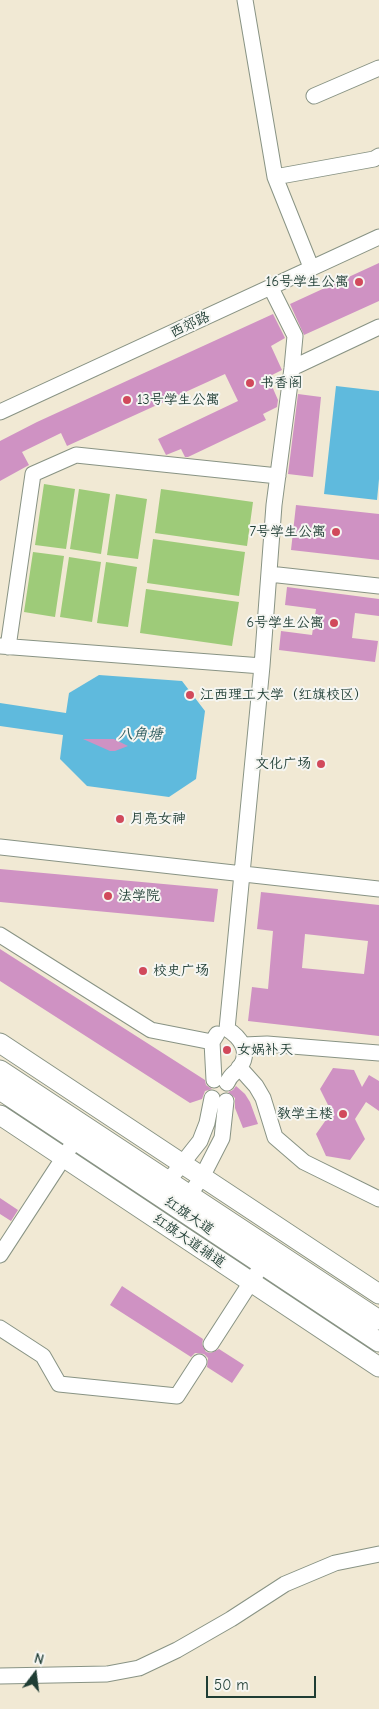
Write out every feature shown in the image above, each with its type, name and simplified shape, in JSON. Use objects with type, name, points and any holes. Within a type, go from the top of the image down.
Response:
[{"type":"main road","points":[[0,1044],[379,1294]]},
{"type":"main road","name":"红旗大道","points":[[0,1070],[162,1188]]},
{"type":"main road","name":"红旗大道","points":[[0,1090],[75,1140],[162,1188],[379,1320]]},
{"type":"main road","name":"红旗大道辅道","points":[[0,1115],[379,1367]]},
{"type":"main road","name":"红旗大道","points":[[184,1202],[262,1265],[379,1342]]},
{"type":"street","points":[[245,0],[275,177],[312,267]]},
{"type":"street","points":[[314,96],[379,68]]},
{"type":"street","points":[[275,177],[374,159],[379,156]]},
{"type":"street","name":"西郊路","points":[[0,412],[379,237]]},
{"type":"street","points":[[227,1028],[262,666],[274,505],[295,336],[271,288]]},
{"type":"street","points":[[292,368],[379,327]]},
{"type":"street","points":[[262,666],[4,647],[33,474],[76,455],[278,476]]},
{"type":"street","points":[[268,574],[379,586]]},
{"type":"street","points":[[0,847],[379,888]]},
{"type":"street","points":[[0,935],[151,1030],[212,1042]]},
{"type":"street","points":[[227,1028],[238,1036],[244,1045],[243,1061],[239,1067],[221,1081],[212,1042],[216,1034],[227,1028]]},
{"type":"street","points":[[244,1045],[267,1044],[379,1053]]},
{"type":"street","points":[[239,1067],[256,1086],[263,1098],[275,1137],[304,1162],[379,1199]]},
{"type":"street","points":[[162,1188],[200,1141],[219,1099],[222,1138],[202,1177],[184,1202]]},
{"type":"street","points":[[0,1255],[75,1140]]},
{"type":"street","points":[[211,1344],[262,1265]]},
{"type":"street","points":[[0,1328],[43,1356],[59,1384],[177,1396],[199,1362]]},
{"type":"street","points":[[0,1676],[107,1674],[139,1668],[177,1650],[232,1619],[285,1584],[335,1563],[379,1554]]},
{"type":"green space","points":[[44,484],[75,489],[66,549],[35,545]]},
{"type":"green space","points":[[79,489],[110,494],[101,554],[70,549]]},
{"type":"green space","points":[[161,489],[253,502],[247,546],[155,533]]},
{"type":"green space","points":[[116,494],[147,499],[138,559],[107,555]]},
{"type":"green space","points":[[153,539],[245,552],[239,596],[147,583]]},
{"type":"green space","points":[[33,552],[64,556],[55,617],[24,612]]},
{"type":"green space","points":[[69,557],[101,562],[92,622],[60,617]]},
{"type":"green space","points":[[106,562],[137,567],[128,627],[97,623]]},
{"type":"green space","points":[[146,589],[239,602],[232,646],[140,633]]},
{"type":"water","points":[[336,386],[379,391],[379,479],[377,500],[324,494]]},
{"type":"water","name":"八角塘","points":[[99,675],[182,681],[205,711],[196,779],[169,797],[87,786],[60,759],[63,735],[0,726],[0,703],[66,713],[69,693]]},
{"type":"building","name":"16号学生公寓","points":[[379,263],[379,301],[304,335],[290,304]]},
{"type":"building","points":[[273,314],[285,338],[271,346],[282,370],[268,377],[278,400],[277,407],[263,414],[266,420],[188,457],[185,457],[181,449],[166,455],[158,439],[238,401],[225,374],[67,446],[61,433],[22,452],[29,465],[0,481],[0,441],[37,422]]},
{"type":"building","points":[[298,394],[321,397],[313,477],[288,474]]},
{"type":"building","name":"7号学生公寓","points":[[296,505],[379,514],[379,560],[291,550]]},
{"type":"building","name":"6号学生公寓","points":[[287,587],[379,599],[379,616],[355,613],[352,638],[378,641],[375,662],[279,650],[281,631],[312,635],[316,609],[285,605]]},
{"type":"building","points":[[83,739],[114,739],[128,746],[110,751]]},
{"type":"building","name":"法学院","points":[[0,869],[218,889],[214,922],[0,902]]},
{"type":"building","points":[[261,892],[379,905],[379,1036],[248,1021],[252,987],[268,989],[273,931],[257,929]],"holes":[[[305,934],[368,941],[364,974],[302,968]]]},
{"type":"building","points":[[0,949],[205,1080],[206,1085],[212,1089],[205,1091],[202,1099],[190,1103],[0,981]]},
{"type":"building","name":"教学主楼","points":[[333,1068],[354,1070],[362,1087],[369,1075],[379,1081],[379,1111],[366,1102],[355,1119],[365,1139],[350,1160],[326,1156],[316,1134],[328,1117],[329,1107],[320,1089]]},
{"type":"building","points":[[236,1086],[245,1094],[250,1102],[258,1124],[243,1128],[235,1108],[235,1098],[228,1092]]},
{"type":"building","points":[[0,1198],[18,1210],[11,1221],[0,1214]]},
{"type":"building","points":[[122,1286],[203,1339],[202,1344],[206,1352],[211,1353],[219,1349],[244,1365],[232,1383],[207,1367],[208,1358],[204,1354],[195,1353],[191,1357],[110,1305]]},
{"type":"place","name":"16号学生公寓","points":[[359,282]]},
{"type":"place","name":"书香阁","points":[[250,383]]},
{"type":"place","name":"13号学生公寓","points":[[127,400]]},
{"type":"place","name":"7号学生公寓","points":[[336,532]]},
{"type":"place","name":"6号学生公寓","points":[[334,623]]},
{"type":"place","name":"江西理工大学（红旗校区）","points":[[190,695]]},
{"type":"place","name":"文化广场","points":[[321,764]]},
{"type":"place","name":"月亮女神","points":[[120,819]]},
{"type":"place","name":"法学院","points":[[108,896]]},
{"type":"place","name":"校史广场","points":[[143,971]]},
{"type":"place","name":"女娲补天","points":[[227,1050]]},
{"type":"place","name":"教学主楼","points":[[343,1114]]}]
